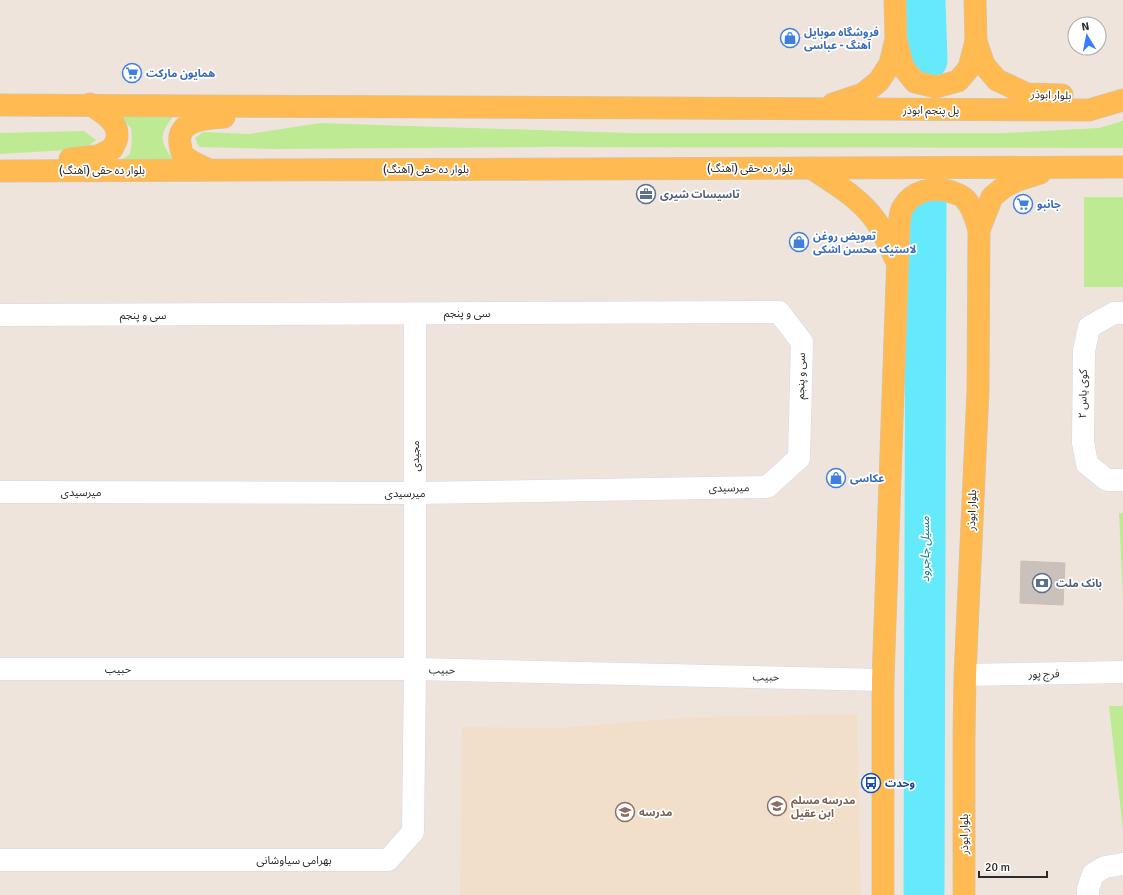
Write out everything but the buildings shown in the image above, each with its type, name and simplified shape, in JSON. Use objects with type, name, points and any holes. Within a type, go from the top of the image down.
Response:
[{"type":"main road","points":[[895,0],[896,39],[903,67],[915,82],[936,87],[958,81],[969,68],[976,41]]},
{"type":"main road","name":"بلوار ابوذر","points":[[975,0],[976,41],[984,65],[997,80],[1027,94],[1123,96]]},
{"type":"main road","points":[[0,105],[90,104],[276,110],[814,109],[843,102],[863,94],[879,81],[890,64],[896,39]]},
{"type":"main road","name":"پل پنجم ابوذر","points":[[814,109],[1089,110],[1123,100]]},
{"type":"main road","points":[[3,171],[35,160],[76,159],[98,156],[112,149],[117,137],[115,125],[110,118],[90,104]]},
{"type":"main road","points":[[209,170],[188,159],[182,154],[179,136],[182,130],[194,121],[206,118],[236,117],[276,110]]},
{"type":"main road","points":[[811,168],[848,192],[865,208],[876,221],[898,264]]},
{"type":"main road","points":[[1053,168],[1123,168]]},
{"type":"main road","name":"بلوار ابوذر","points":[[964,895],[965,675],[978,391],[979,230],[992,197],[1004,187],[1018,180],[1053,168]]},
{"type":"main road","name":"بلوار ده حقی (آهنگ)","points":[[3,171],[1053,168]]},
{"type":"main road","points":[[883,895],[883,680],[899,224],[902,208],[912,197],[923,190],[941,189],[956,193],[965,198],[973,211],[979,230]]},
{"type":"street","name":"سی و پنجم","points":[[0,315],[780,312],[802,342],[799,458]]},
{"type":"street","name":"کوی یاس ۲","points":[[1115,480],[1087,464],[1083,442],[1084,351],[1090,327],[1118,313]]},
{"type":"street","name":"مجیدی","points":[[414,314],[415,670]]},
{"type":"street","name":"میرسیدی","points":[[0,492],[415,493],[767,487],[799,458]]},
{"type":"street","name":"حبیب","points":[[0,669],[415,670],[883,680]]},
{"type":"street","name":"بهرامی سیاوشانی","points":[[0,860],[388,860],[414,832],[415,670]]},
{"type":"street","name":"فرج پور","points":[[965,675],[1123,672]]},
{"type":"street","points":[[1088,895],[1088,889],[1093,874],[1114,865]]},
{"type":"shaded area","points":[[857,714],[861,895],[460,895],[462,727],[557,728],[692,717]]},
{"type":"green space","points":[[117,113],[176,113],[166,126],[163,137],[165,147],[174,161],[118,162],[130,154],[132,141],[131,128]]},
{"type":"green space","points":[[1123,121],[1123,148],[547,147],[272,149],[199,147],[195,138],[203,132],[249,134],[320,123],[629,133],[1005,133],[1099,128]]},
{"type":"green space","points":[[84,131],[96,140],[84,149],[0,154],[0,133]]},
{"type":"green space","points":[[1084,197],[1123,197],[1123,287],[1084,287]]},
{"type":"green space","points":[[1119,513],[1123,513],[1123,598]]},
{"type":"green space","points":[[1109,706],[1123,706],[1123,830]]},
{"type":"waterway","name":"مسیل جاجرود","points":[[925,0],[927,60]]},
{"type":"waterway","name":"مسیل جاجرود","points":[[924,895],[926,204]]},
{"type":"place","name":"فروشگاه موبایل آهنگ - عباسی","points":[[790,38]]},
{"type":"place","name":"همایون مارکت","points":[[132,73]]},
{"type":"place","name":"تاسیسات شیری","points":[[646,194]]},
{"type":"place","name":"جانبو","points":[[1023,204]]},
{"type":"place","name":"تعویض روغن لاستیک محسن اشکی","points":[[799,242]]},
{"type":"place","name":"عکاسى","points":[[836,478]]},
{"type":"place","name":"بانک ملت","points":[[1042,583]]},
{"type":"place","name":"وحدت","points":[[871,783]]},
{"type":"place","name":"مدرسه مسلم ابن عقیل","points":[[777,806]]},
{"type":"place","name":"مدرسه","points":[[625,812]]}]
